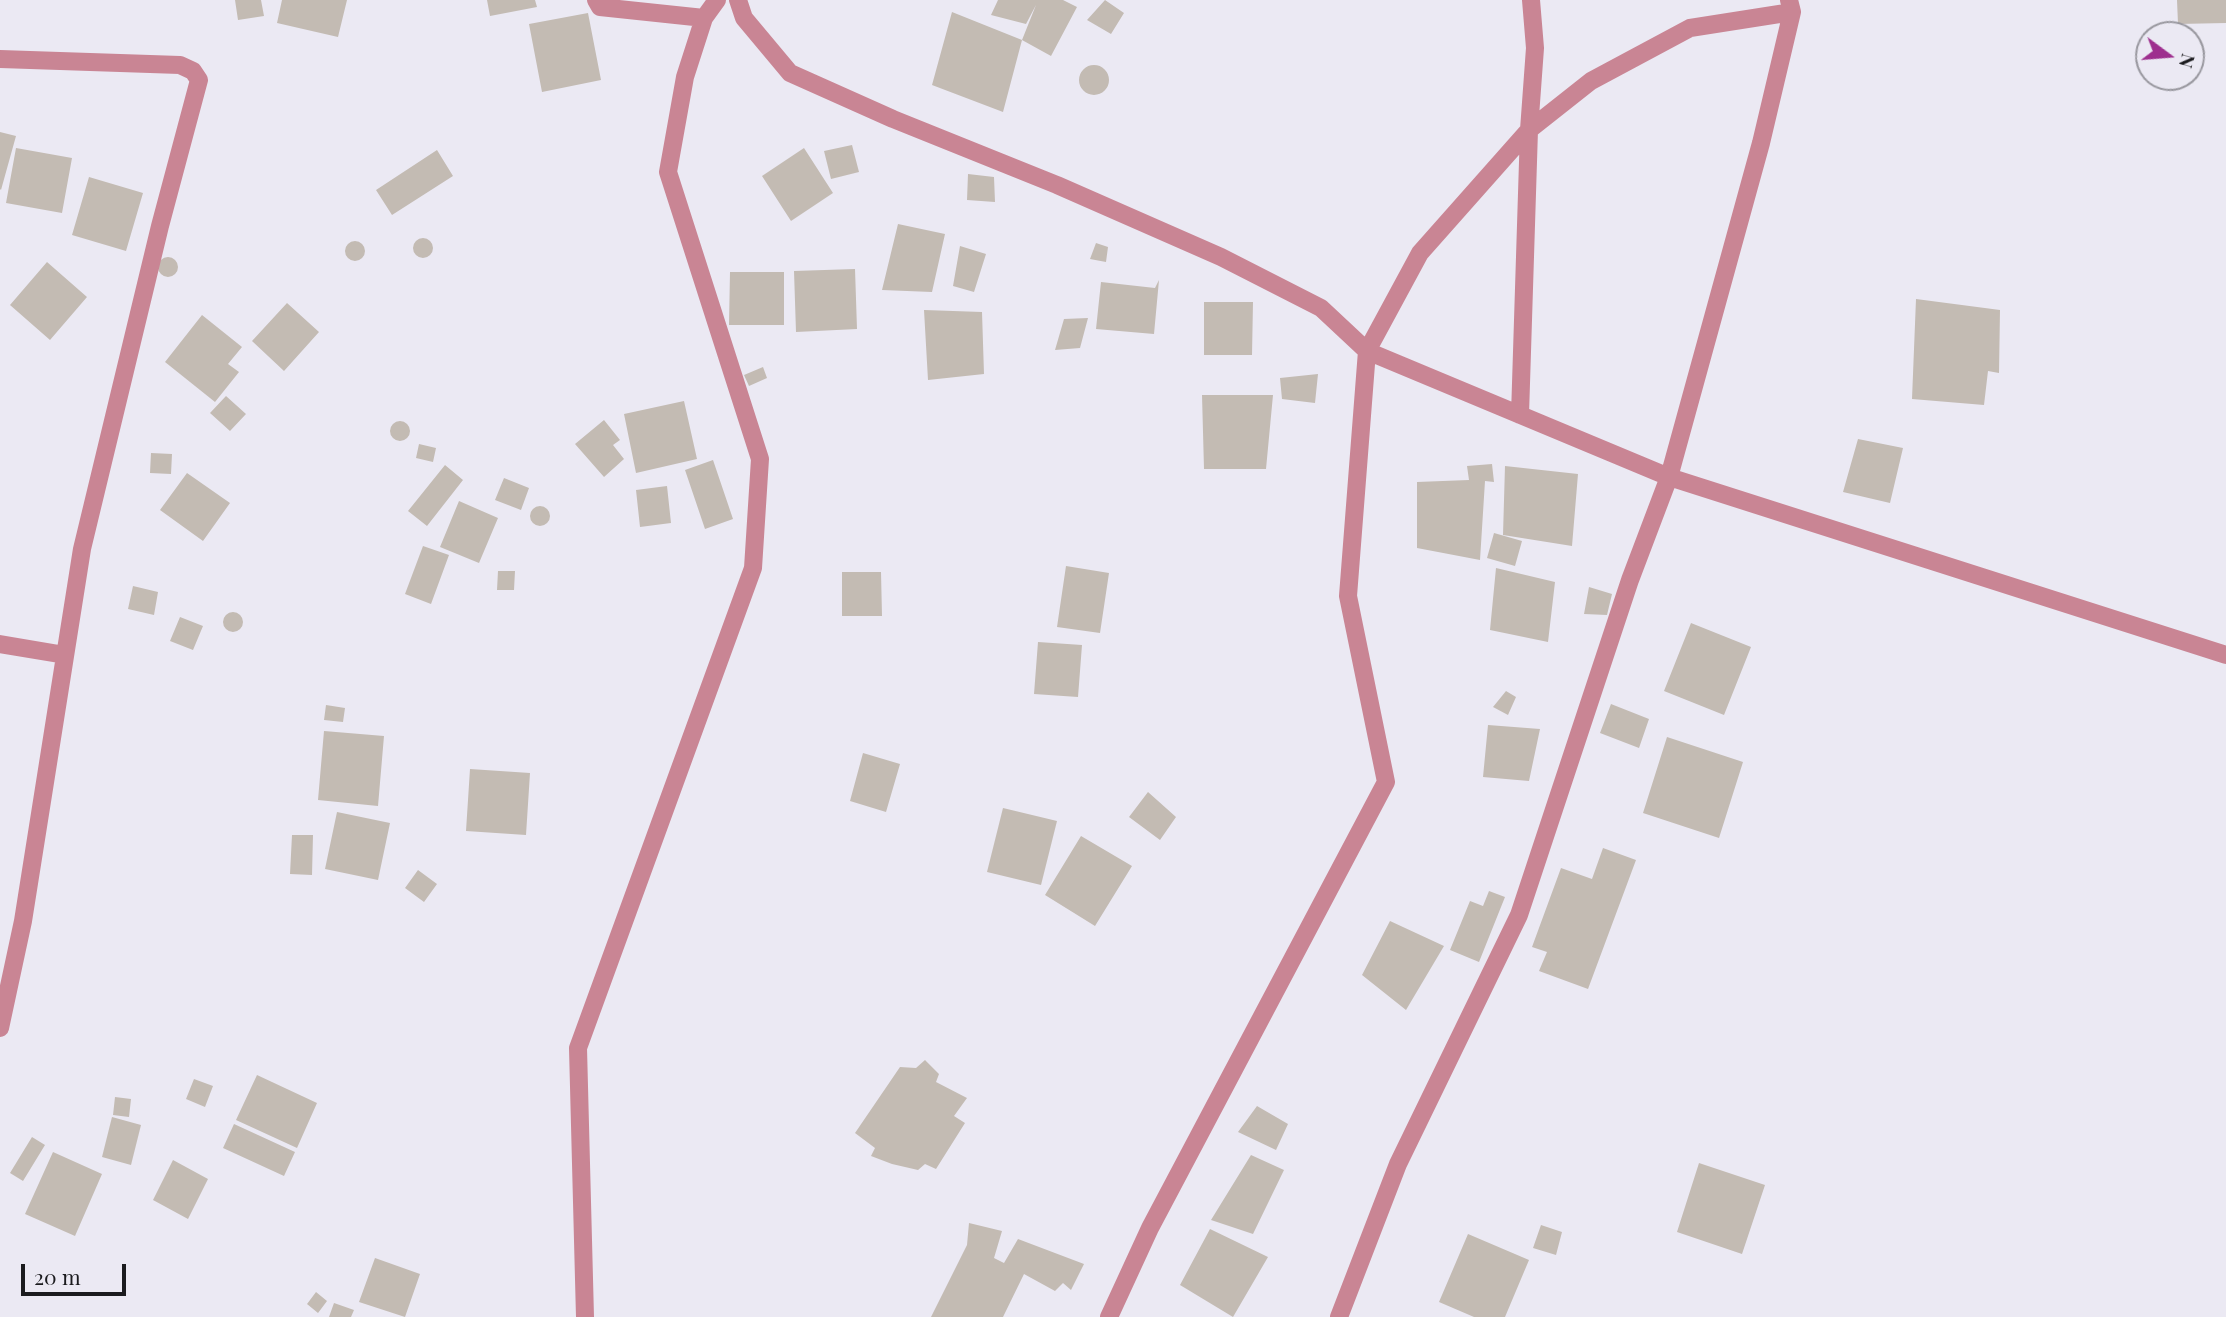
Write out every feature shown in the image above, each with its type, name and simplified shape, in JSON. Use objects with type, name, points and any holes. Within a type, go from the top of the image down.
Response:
[{"type":"street","points":[[596,0],[600,7],[704,18]]},
{"type":"street","points":[[585,1317],[578,1048],[752,568],[760,459],[668,172],[685,77],[704,18],[718,0]]},
{"type":"street","points":[[738,0],[744,18],[790,73],[1221,257],[1321,308],[1367,351],[1670,477],[2226,655]]},
{"type":"street","points":[[1520,415],[1529,130],[1535,48],[1531,0]]},
{"type":"street","points":[[1109,1317],[1150,1228],[1386,782],[1348,596],[1367,351],[1420,253],[1529,130],[1591,81],[1690,28],[1790,6],[1761,143],[1670,477],[1630,580],[1519,915],[1398,1164],[1339,1317]]},
{"type":"street","points":[[0,59],[180,65],[193,71],[199,80],[160,226],[82,549],[23,920],[0,1028]]},
{"type":"street","points":[[0,644],[65,655]]},
{"type":"building","points":[[235,0],[261,0],[264,16],[238,20]]},
{"type":"building","points":[[282,0],[347,0],[338,37],[277,23]]},
{"type":"building","points":[[487,0],[535,0],[537,7],[490,16]]},
{"type":"building","points":[[998,0],[1063,0],[1077,7],[1051,56],[1022,40],[1036,5],[1026,24],[991,15]]},
{"type":"building","points":[[1105,0],[1124,13],[1111,34],[1087,20]]},
{"type":"building","points":[[2177,0],[2226,0],[2226,23],[2178,21]]},
{"type":"building","points":[[952,12],[1022,40],[1003,112],[932,85]]},
{"type":"building","points":[[588,13],[601,80],[542,92],[529,24]]},
{"type":"building","points":[[1094,65],[1105,69],[1109,80],[1105,91],[1094,95],[1083,91],[1079,80],[1083,69]]},
{"type":"building","points":[[0,132],[16,136],[1,190],[0,189]]},
{"type":"building","points":[[852,145],[859,172],[831,179],[824,151]]},
{"type":"building","points":[[16,148],[72,158],[62,213],[6,203]]},
{"type":"building","points":[[804,148],[833,193],[791,221],[762,176]]},
{"type":"building","points":[[437,150],[453,176],[392,215],[376,190]]},
{"type":"building","points":[[968,174],[994,177],[995,202],[967,200]]},
{"type":"building","points":[[89,177],[143,193],[126,251],[72,235]]},
{"type":"building","points":[[898,224],[945,234],[932,292],[882,290]]},
{"type":"building","points":[[423,238],[430,241],[433,248],[430,255],[423,258],[416,255],[413,248],[416,241]]},
{"type":"building","points":[[355,241],[362,244],[365,251],[362,258],[355,261],[348,258],[345,251],[348,244]]},
{"type":"building","points":[[1096,243],[1108,247],[1106,262],[1090,259]]},
{"type":"building","points":[[960,246],[986,254],[974,292],[953,286]]},
{"type":"building","points":[[168,257],[175,260],[178,267],[175,274],[168,277],[161,274],[158,267],[161,260]]},
{"type":"building","points":[[47,262],[87,297],[50,340],[10,305]]},
{"type":"building","points":[[855,269],[857,329],[796,332],[794,271]]},
{"type":"building","points":[[730,272],[784,272],[784,325],[729,325]]},
{"type":"building","points":[[1159,280],[1154,334],[1096,329],[1101,282],[1155,288]]},
{"type":"building","points":[[1916,299],[2000,310],[1999,373],[1988,371],[1984,405],[1912,399]]},
{"type":"building","points":[[1204,302],[1253,302],[1252,355],[1204,355]]},
{"type":"building","points":[[287,303],[319,332],[284,371],[252,341]]},
{"type":"building","points":[[924,310],[982,312],[984,374],[928,380]]},
{"type":"building","points":[[202,315],[242,347],[228,364],[239,372],[215,402],[165,362]]},
{"type":"building","points":[[1088,318],[1080,348],[1055,350],[1064,319]]},
{"type":"building","points":[[763,367],[767,378],[749,386],[744,375]]},
{"type":"building","points":[[1318,374],[1315,403],[1282,399],[1280,378]]},
{"type":"building","points":[[1202,395],[1273,395],[1266,469],[1204,469]]},
{"type":"building","points":[[226,396],[246,414],[230,431],[210,413]]},
{"type":"building","points":[[684,401],[697,459],[636,473],[624,414]]},
{"type":"building","points":[[604,420],[620,440],[613,445],[624,459],[604,477],[575,444]]},
{"type":"building","points":[[400,421],[407,424],[410,431],[407,438],[400,441],[393,438],[390,431],[393,424]]},
{"type":"building","points":[[1858,439],[1903,448],[1890,503],[1843,492]]},
{"type":"building","points":[[419,444],[436,448],[433,462],[416,458]]},
{"type":"building","points":[[151,453],[172,454],[171,474],[150,473]]},
{"type":"building","points":[[713,460],[733,519],[705,529],[685,470]]},
{"type":"building","points":[[1492,464],[1494,482],[1485,481],[1480,560],[1417,548],[1417,482],[1469,480],[1467,466]]},
{"type":"building","points":[[445,465],[463,480],[427,526],[408,511]]},
{"type":"building","points":[[1505,466],[1578,474],[1572,546],[1503,535]]},
{"type":"building","points":[[187,473],[230,503],[203,541],[160,510]]},
{"type":"building","points":[[504,478],[529,488],[521,510],[495,500]]},
{"type":"building","points":[[667,486],[671,523],[640,527],[636,490]]},
{"type":"building","points":[[459,501],[498,518],[479,563],[440,547]]},
{"type":"building","points":[[540,506],[547,509],[550,516],[547,523],[540,526],[533,523],[530,516],[533,509]]},
{"type":"building","points":[[1494,533],[1522,541],[1515,566],[1487,558]]},
{"type":"building","points":[[423,546],[449,555],[431,604],[405,594]]},
{"type":"building","points":[[1066,566],[1109,573],[1100,633],[1057,627]]},
{"type":"building","points":[[1496,568],[1555,582],[1548,642],[1490,630]]},
{"type":"building","points":[[498,571],[515,571],[514,590],[497,590]]},
{"type":"building","points":[[842,572],[881,572],[882,616],[842,616]]},
{"type":"building","points":[[133,586],[158,592],[154,615],[128,609]]},
{"type":"building","points":[[1589,587],[1612,594],[1607,615],[1584,614]]},
{"type":"building","points":[[233,612],[240,615],[243,622],[240,629],[233,632],[226,629],[223,622],[226,615]]},
{"type":"building","points":[[180,617],[203,626],[193,650],[170,641]]},
{"type":"building","points":[[1691,623],[1751,647],[1724,715],[1664,691]]},
{"type":"building","points":[[1038,642],[1082,645],[1078,697],[1034,694]]},
{"type":"building","points":[[1506,691],[1516,697],[1508,715],[1493,707]]},
{"type":"building","points":[[1611,704],[1649,719],[1639,748],[1600,733]]},
{"type":"building","points":[[326,705],[345,708],[343,722],[324,720]]},
{"type":"building","points":[[1488,725],[1540,729],[1529,781],[1483,777]]},
{"type":"building","points":[[324,731],[384,736],[378,806],[318,800]]},
{"type":"building","points":[[1667,737],[1743,762],[1719,838],[1643,813]]},
{"type":"building","points":[[863,753],[900,764],[886,812],[850,801]]},
{"type":"building","points":[[470,769],[530,773],[526,835],[466,831]]},
{"type":"building","points":[[1148,792],[1176,817],[1160,840],[1129,817]]},
{"type":"building","points":[[1003,808],[1057,821],[1041,885],[987,872]]},
{"type":"building","points":[[337,812],[390,823],[378,880],[325,869]]},
{"type":"building","points":[[292,835],[313,835],[312,875],[290,874]]},
{"type":"building","points":[[1081,836],[1132,866],[1095,926],[1045,895]]},
{"type":"building","points":[[1603,848],[1636,860],[1588,989],[1539,971],[1547,952],[1532,947],[1561,868],[1592,879]]},
{"type":"building","points":[[418,870],[437,884],[424,902],[405,888]]},
{"type":"building","points":[[1489,891],[1505,897],[1479,962],[1450,950],[1470,901],[1483,906]]},
{"type":"building","points":[[1390,921],[1444,946],[1406,1010],[1362,975]]},
{"type":"building","points":[[925,1060],[939,1074],[936,1082],[967,1098],[954,1116],[965,1123],[936,1169],[925,1164],[918,1170],[871,1156],[875,1148],[855,1133],[900,1067],[916,1068]]},
{"type":"building","points":[[257,1075],[317,1103],[297,1148],[236,1120]]},
{"type":"building","points":[[194,1079],[213,1086],[205,1107],[186,1099]]},
{"type":"building","points":[[115,1097],[131,1099],[129,1117],[113,1115]]},
{"type":"building","points":[[1257,1106],[1288,1124],[1276,1150],[1238,1132]]},
{"type":"building","points":[[112,1117],[141,1125],[131,1165],[102,1157]]},
{"type":"building","points":[[234,1124],[295,1152],[284,1176],[223,1148]]},
{"type":"building","points":[[32,1137],[45,1145],[23,1181],[10,1173]]},
{"type":"building","points":[[53,1152],[102,1174],[75,1236],[25,1214]]},
{"type":"building","points":[[1251,1155],[1284,1170],[1253,1234],[1211,1220]]},
{"type":"building","points":[[173,1160],[208,1179],[188,1219],[153,1200]]},
{"type":"building","points":[[1699,1163],[1765,1185],[1742,1254],[1677,1232]]},
{"type":"building","points":[[969,1223],[1002,1231],[994,1258],[1004,1263],[1018,1239],[1084,1264],[1071,1290],[1063,1283],[1055,1291],[1024,1274],[1003,1317],[931,1317],[967,1245]]},
{"type":"building","points":[[1541,1225],[1562,1232],[1556,1255],[1533,1248]]},
{"type":"building","points":[[1210,1229],[1268,1257],[1233,1317],[1180,1285]]},
{"type":"building","points":[[1468,1234],[1529,1260],[1505,1317],[1474,1317],[1439,1302]]},
{"type":"building","points":[[375,1258],[420,1274],[405,1317],[359,1302]]},
{"type":"building","points":[[316,1292],[327,1301],[318,1313],[307,1304]]},
{"type":"building","points":[[334,1303],[354,1310],[351,1317],[329,1317]]}]
